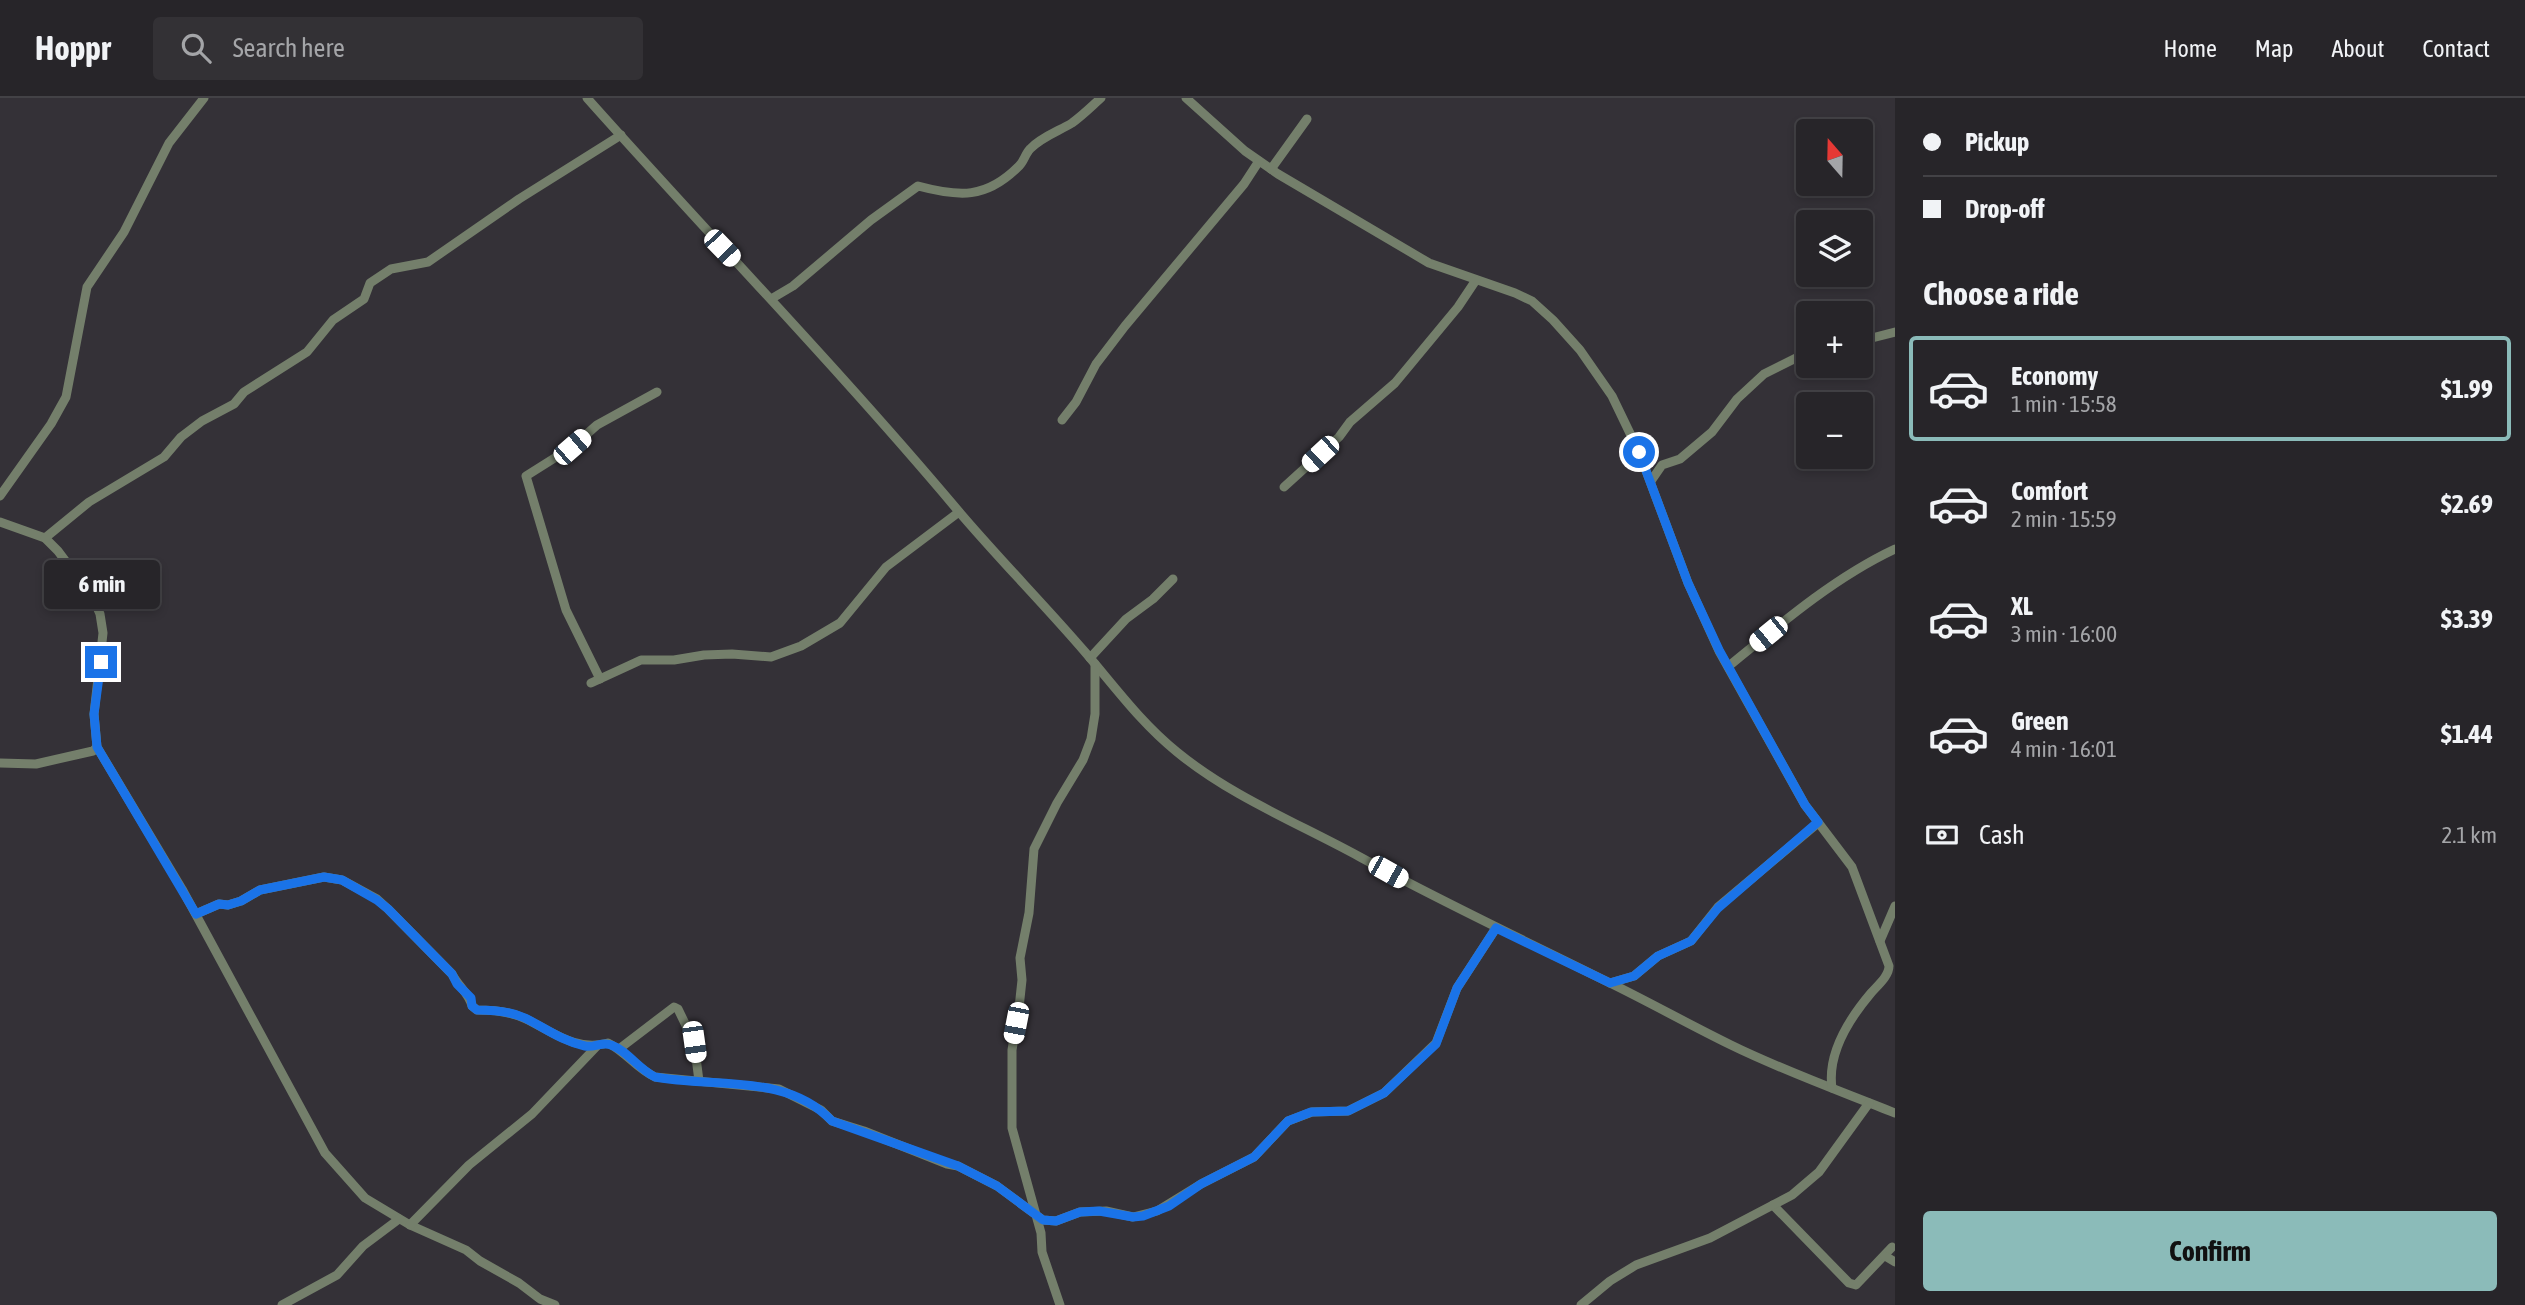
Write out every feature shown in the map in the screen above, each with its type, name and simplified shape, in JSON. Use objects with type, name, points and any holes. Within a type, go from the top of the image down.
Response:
[{"type":"street","points":[[0,496],[51,424],[66,397],[87,287],[124,232],[169,143],[204,98]]},
{"type":"street","points":[[587,98],[771,299],[990,549],[1093,661],[1139,718],[1175,751],[1205,774],[1261,807],[1321,835],[1496,928],[1731,1045],[1895,1112]]},
{"type":"street","points":[[771,299],[793,286],[871,220],[918,186],[938,192],[976,194],[1005,178],[1021,165],[1029,149],[1074,121],[1101,98]]},
{"type":"street","points":[[1186,98],[1259,161],[1429,263],[1532,301],[1580,349],[1612,396],[1651,481],[1688,583],[1719,650],[1783,767],[1818,822],[1852,867],[1892,967],[1869,995],[1838,1043],[1830,1074],[1832,1088]]},
{"type":"street","points":[[1271,169],[1307,119]]},
{"type":"street","points":[[45,538],[89,502],[164,457],[181,437],[202,421],[234,404],[243,392],[307,352],[333,320],[364,299],[370,283],[391,270],[428,262],[519,199],[621,135]]},
{"type":"street","points":[[1062,420],[1076,401],[1096,364],[1244,184],[1259,161]]},
{"type":"street","points":[[1284,487],[1339,437],[1350,422],[1395,383],[1458,307],[1476,280]]},
{"type":"street","points":[[1873,338],[1895,332]]},
{"type":"street","points":[[1651,481],[1662,465],[1680,459],[1712,432],[1737,399],[1764,374],[1796,358]]},
{"type":"street","points":[[657,392],[597,425],[572,447],[526,476],[566,610],[586,646],[595,681],[641,660],[674,660],[732,654],[771,657],[801,646],[840,623],[878,575],[959,512]]},
{"type":"street","points":[[0,522],[45,538],[93,598],[100,614],[103,643],[94,714],[97,747],[196,914],[325,1153],[365,1198],[410,1225],[466,1250],[540,1299],[555,1305]]},
{"type":"street","points":[[1729,666],[1830,588],[1895,549]]},
{"type":"street","points":[[1060,1305],[1042,1252],[1041,1233],[1012,1128],[1012,1050],[1022,980],[1020,958],[1029,913],[1036,842],[1083,760],[1091,738],[1095,714],[1093,661],[1126,620],[1153,600],[1173,579]]},
{"type":"street","points":[[0,763],[36,764],[93,751],[97,747]]},
{"type":"street","points":[[1610,983],[1634,976],[1658,956],[1691,941],[1718,908],[1818,822]]},
{"type":"street","points":[[196,914],[219,904],[228,905],[241,901],[260,890],[297,881],[324,877],[342,880],[388,909],[452,974],[457,984],[471,998],[474,1008],[524,1017],[561,1038],[587,1046],[608,1043],[655,1077],[779,1089],[821,1110],[832,1121],[958,1166],[997,1186],[1035,1216],[1054,1221],[1080,1212],[1106,1211],[1133,1217],[1157,1211],[1201,1184],[1254,1157],[1288,1121],[1311,1112],[1348,1111],[1384,1093],[1436,1044],[1457,988],[1496,928]]},
{"type":"street","points":[[1880,940],[1895,906]]},
{"type":"street","points":[[619,1049],[674,1007],[678,1009],[694,1042],[699,1081]]},
{"type":"street","points":[[410,1225],[469,1165],[532,1114],[597,1046]]},
{"type":"street","points":[[1581,1305],[1610,1281],[1636,1265],[1710,1238],[1792,1195],[1819,1172],[1869,1103]]},
{"type":"street","points":[[1773,1205],[1849,1283],[1856,1285],[1892,1247]]},
{"type":"street","points":[[282,1305],[337,1275],[363,1246],[399,1219]]},
{"type":"street","points":[[1885,1256],[1895,1262]]},
{"type":"route","points":[[101,662],[94,714],[97,747],[196,914],[219,904],[228,905],[241,901],[260,890],[297,881],[324,877],[342,880],[388,909],[452,974],[477,1010],[488,1009],[524,1017],[561,1038],[587,1046],[608,1043],[655,1077],[779,1089],[793,1094],[821,1110],[838,1124],[958,1166],[997,1186],[1043,1220],[1056,1221],[1080,1212],[1099,1211],[1133,1217],[1143,1216],[1169,1206],[1201,1184],[1258,1155],[1288,1121],[1311,1112],[1348,1111],[1384,1093],[1436,1044],[1457,988],[1496,928],[1610,983],[1634,976],[1658,956],[1691,941],[1718,908],[1788,845],[1818,822],[1783,767],[1719,650],[1688,583],[1639,452]]}]
